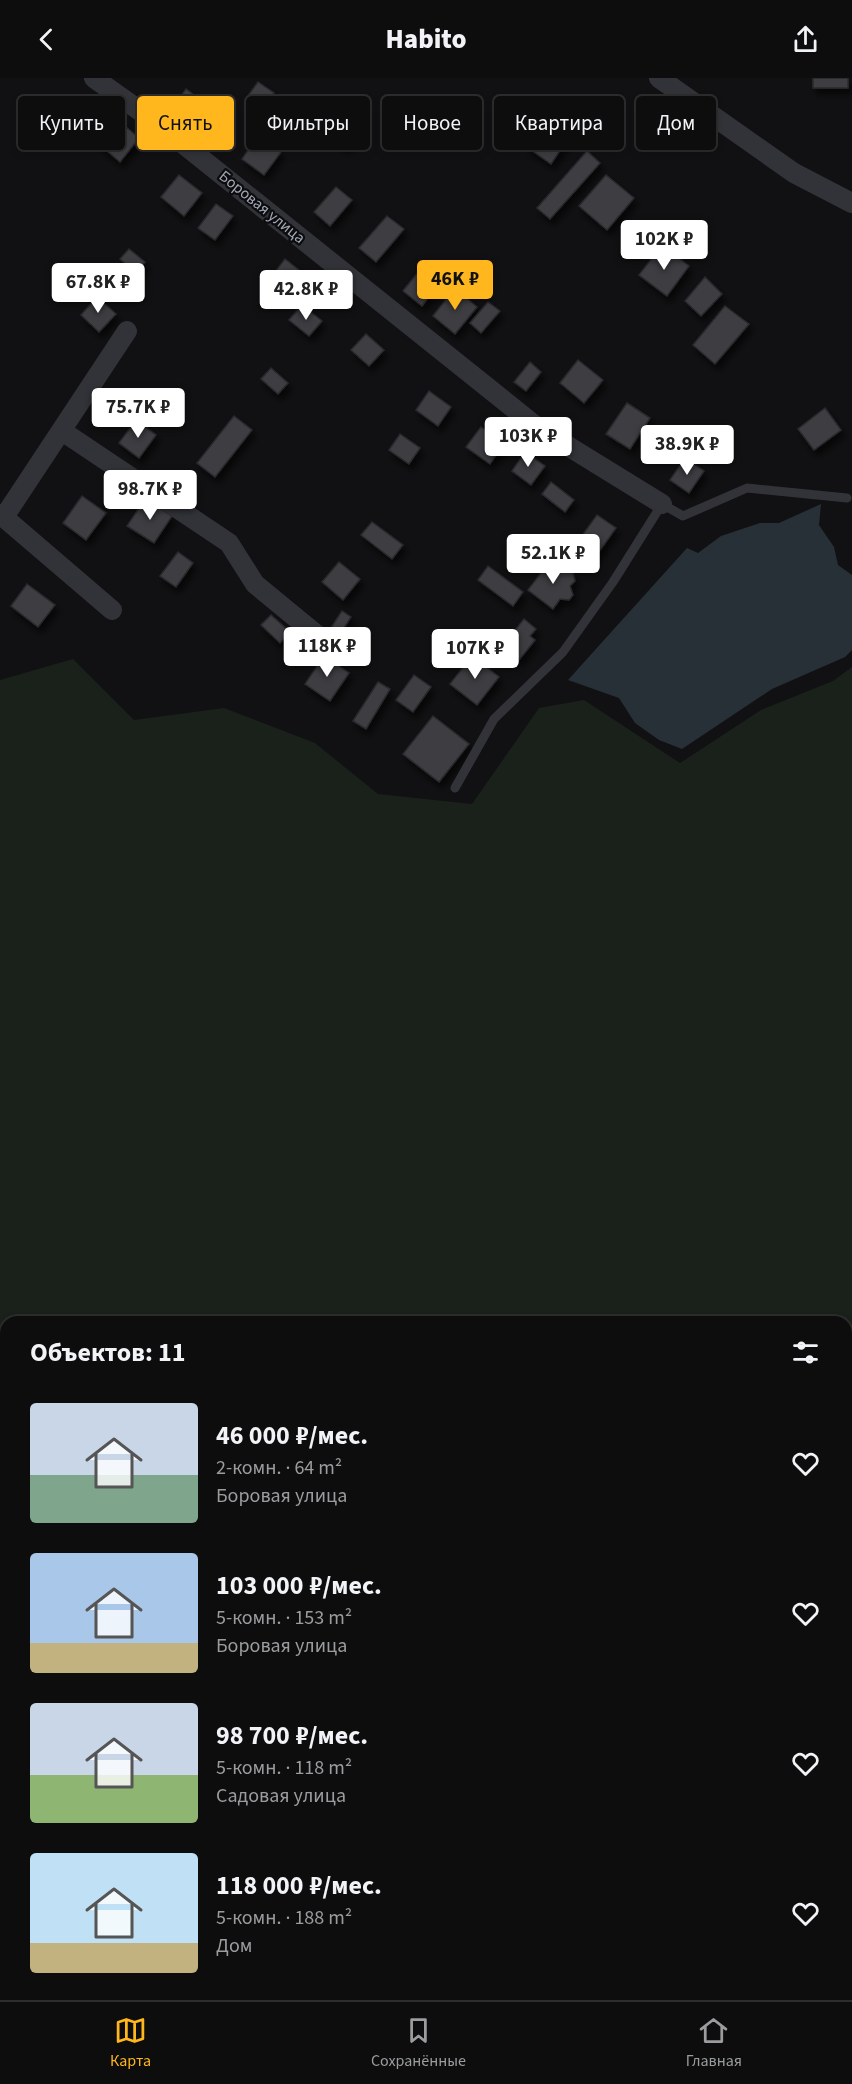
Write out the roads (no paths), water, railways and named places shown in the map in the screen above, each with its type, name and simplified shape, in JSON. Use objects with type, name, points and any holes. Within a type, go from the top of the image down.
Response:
[{"type":"street","name":"Боровая улица","points":[[94,78],[157,123],[537,427],[662,504]]},
{"type":"street","points":[[659,78],[794,173],[852,203]]},
{"type":"street","points":[[112,610],[2,515],[62,431],[127,331]]},
{"type":"street","points":[[62,431],[229,543],[255,584],[317,635]]},
{"type":"lane","points":[[455,788],[494,719],[563,652],[613,582],[662,504],[683,516],[747,488],[847,498]]}]
